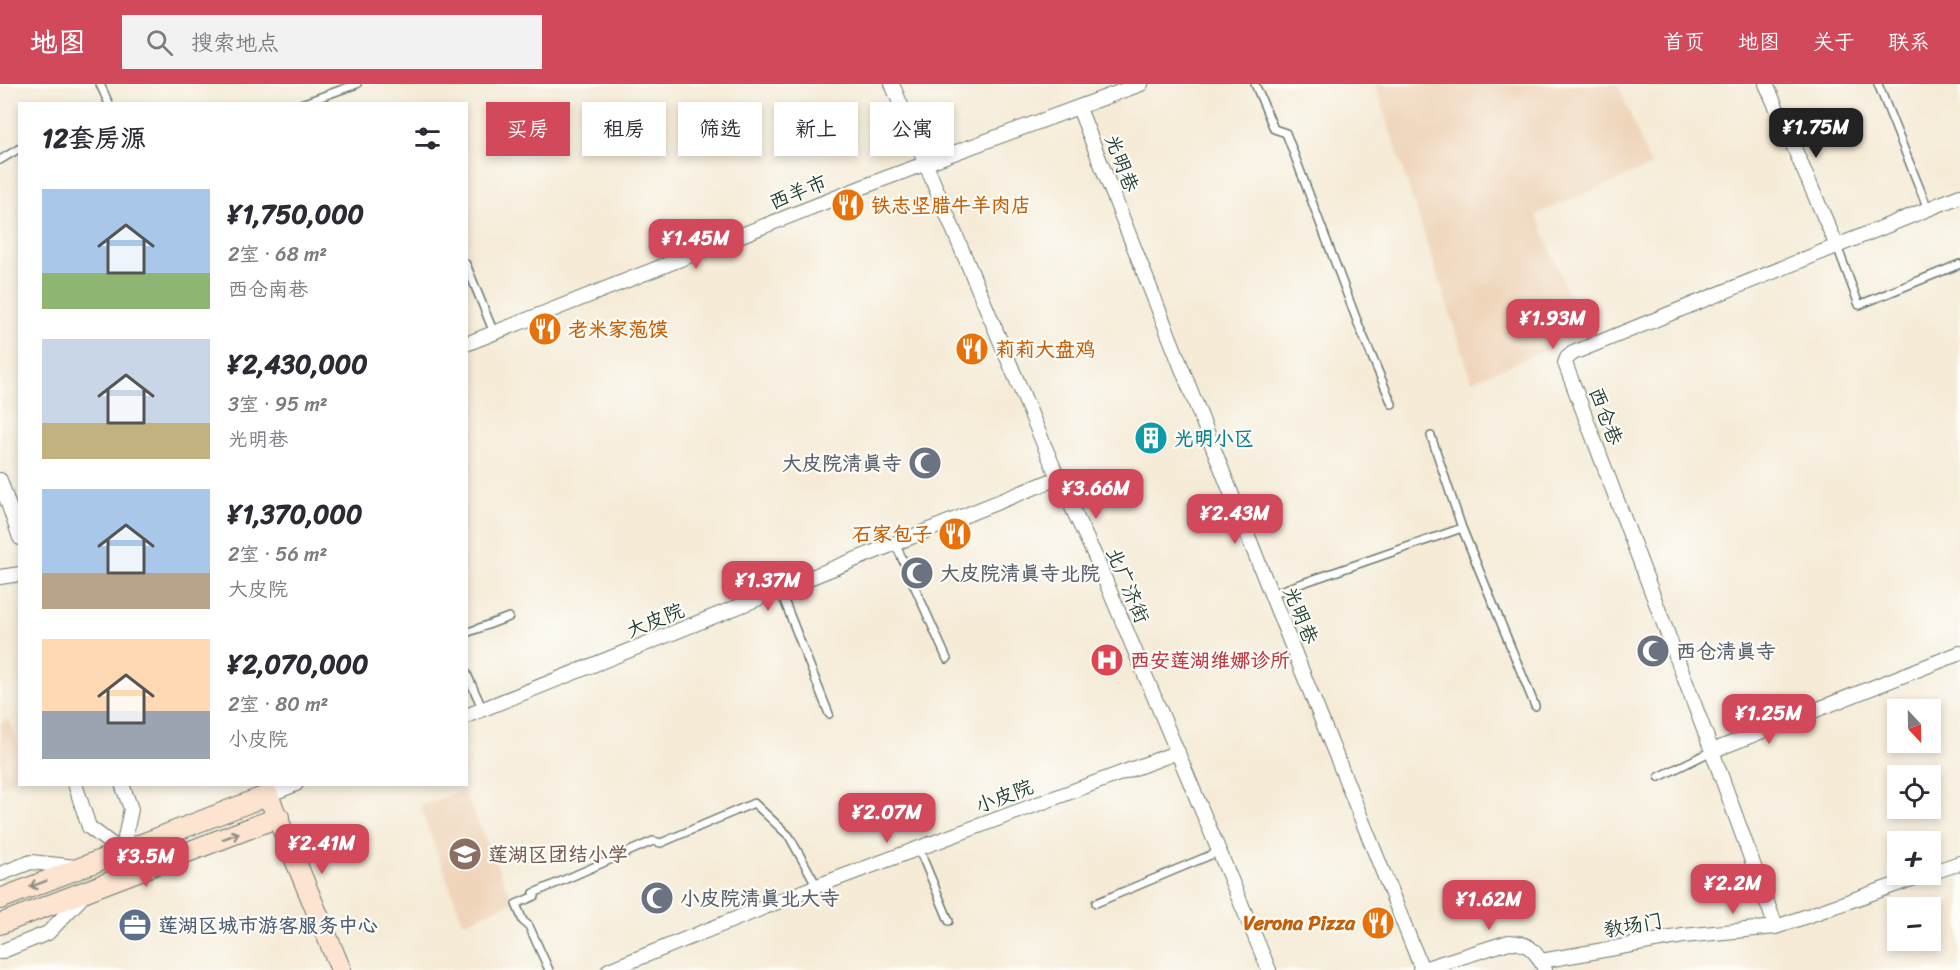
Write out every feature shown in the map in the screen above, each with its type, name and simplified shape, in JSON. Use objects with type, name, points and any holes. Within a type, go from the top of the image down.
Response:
[{"type":"street","name":"北广济街","points":[[892,84],[1058,478],[1095,556],[1269,970]]},
{"type":"street","name":"西羊市","points":[[468,343],[926,164],[1141,84]]},
{"type":"street","points":[[1766,84],[1837,246]]},
{"type":"street","name":"光明巷","points":[[1079,108],[1421,970]]},
{"type":"street","name":"西仓巷","points":[[1776,927],[1565,363],[1573,353],[1960,196]]},
{"type":"street","name":"大皮院","points":[[468,715],[1058,478]]},
{"type":"street","points":[[0,480],[18,530]]},
{"type":"street","points":[[0,577],[18,574]]},
{"type":"street","points":[[1712,751],[1960,652]]},
{"type":"street","name":"小皮院","points":[[609,970],[817,886],[1178,752]]},
{"type":"street","points":[[76,786],[89,827],[122,852]]},
{"type":"street","points":[[122,852],[131,809],[123,786]]},
{"type":"street","points":[[0,898],[291,786]]},
{"type":"street","points":[[268,795],[341,970]]},
{"type":"street","points":[[0,924],[279,818]]},
{"type":"street","points":[[0,874],[31,862],[81,867]]},
{"type":"street","name":"教场门","points":[[1941,870],[1960,863]]},
{"type":"street","name":"教场门","points":[[1421,970],[1443,966],[1509,942],[1530,946],[1543,966],[1683,936],[1776,927],[1896,885]]},
{"type":"street","points":[[0,952],[48,933],[88,890]]},
{"type":"lane","points":[[100,84],[106,102]]},
{"type":"lane","points":[[310,102],[357,84]]},
{"type":"lane","points":[[1255,84],[1274,129],[1286,133],[1359,326],[1392,404]]},
{"type":"lane","points":[[1878,84],[1928,209]]},
{"type":"lane","points":[[0,160],[18,149]]},
{"type":"lane","points":[[1837,246],[1859,305],[1960,264]]},
{"type":"lane","points":[[468,269],[494,333]]},
{"type":"lane","points":[[1431,436],[1462,528],[1535,706]]},
{"type":"lane","points":[[1271,594],[1462,528]]},
{"type":"lane","points":[[896,545],[947,659]]},
{"type":"lane","points":[[780,590],[829,714]]},
{"type":"lane","points":[[468,632],[509,617]]},
{"type":"lane","points":[[468,677],[483,710]]},
{"type":"lane","points":[[1659,777],[1712,751]]},
{"type":"lane","points":[[549,970],[516,904],[535,896],[534,893],[653,841],[661,843],[754,803],[789,836],[817,886]]},
{"type":"lane","points":[[919,849],[949,921]]},
{"type":"lane","points":[[1096,903],[1218,852]]},
{"type":"shaded area","points":[[1375,84],[1618,84],[1651,166],[1536,214],[1585,334],[1472,381]]},
{"type":"shaded area","points":[[9,719],[18,742],[18,778],[0,786],[0,723]]},
{"type":"shaded area","name":"莲湖区团结小学","points":[[464,790],[513,902],[463,923],[420,806]]},
{"type":"place","name":"铁志坚腊牛羊肉店","points":[[848,205]]},
{"type":"place","name":"老米家萢馍","points":[[545,329]]},
{"type":"place","name":"莉莉大盘鸡","points":[[972,349]]},
{"type":"place","name":"光明小区","points":[[1151,438]]},
{"type":"place","name":"大皮院清真寺","points":[[925,463]]},
{"type":"place","name":"石家包子","points":[[955,534]]},
{"type":"place","name":"大皮院清真寺北院","points":[[917,573]]},
{"type":"place","name":"西仓清真寺","points":[[1653,651]]},
{"type":"place","name":"西安莲湖维娜诊所","points":[[1107,660]]},
{"type":"place","name":"莲湖区团结小学","points":[[465,854]]},
{"type":"place","name":"小皮院清真北大寺","points":[[657,898]]},
{"type":"place","name":"Verona Pizza","points":[[1378,923]]},
{"type":"place","name":"莲湖区城市游客服务中心","points":[[135,925]]}]
